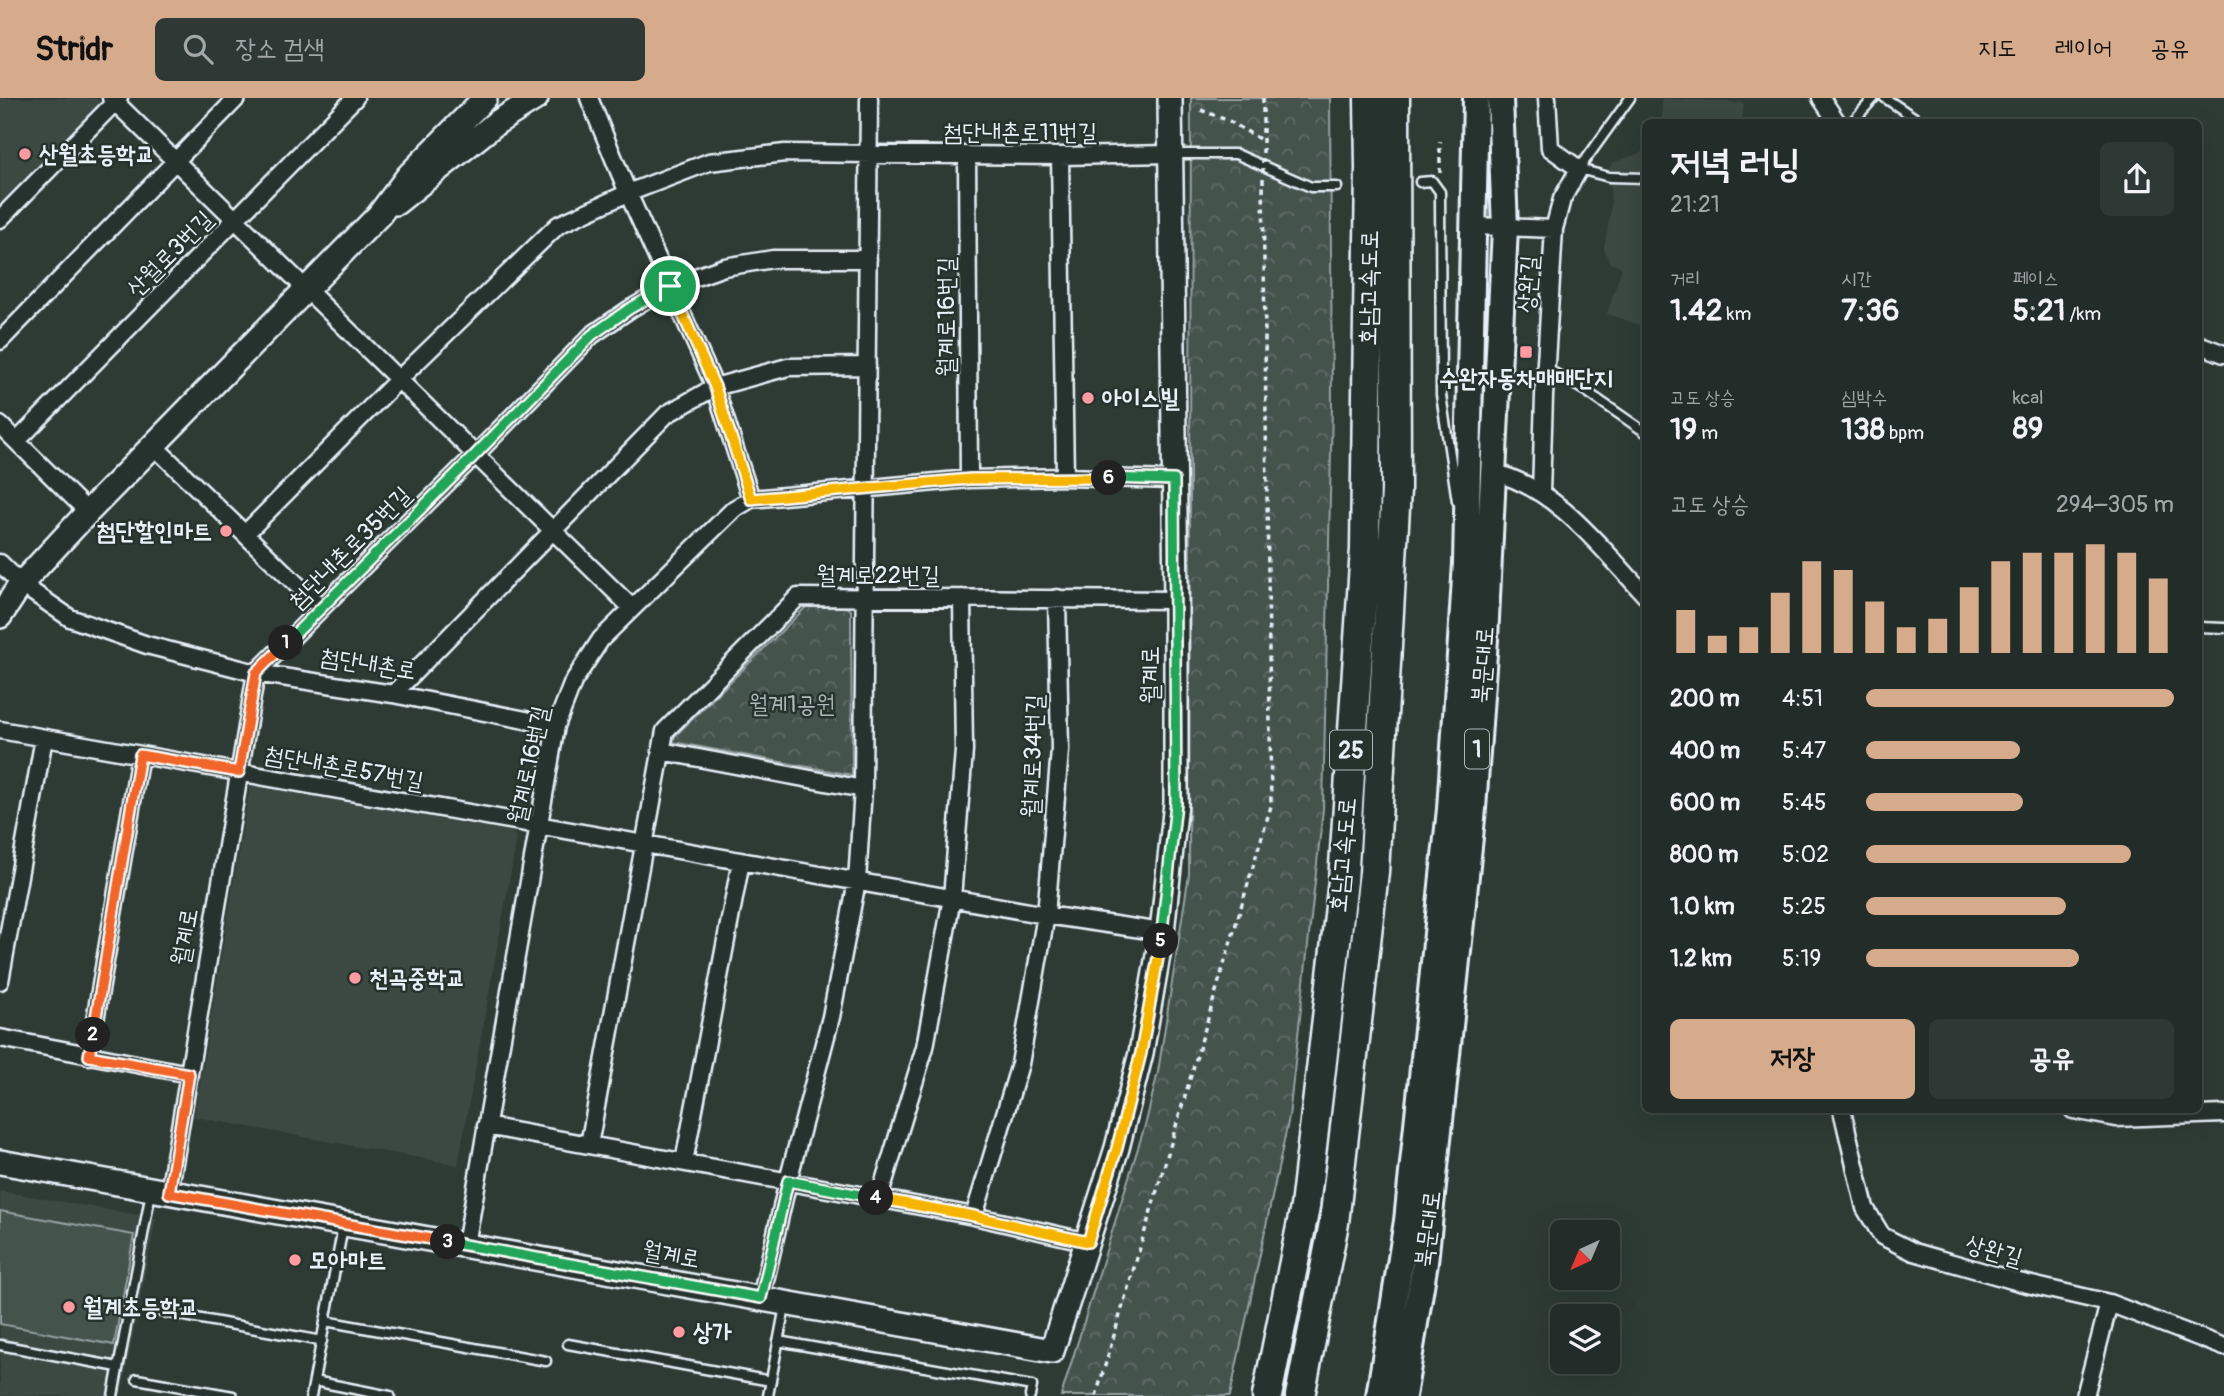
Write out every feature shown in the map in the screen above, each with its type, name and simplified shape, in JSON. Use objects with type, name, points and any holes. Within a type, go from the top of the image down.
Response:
[{"type":"highway","name":"호남고속도로","points":[[1267,1396],[1305,1207],[1343,881],[1365,549],[1369,98]]},
{"type":"highway","name":"호남고속도로","points":[[1300,1396],[1334,1223],[1374,872],[1396,490],[1395,98]]},
{"type":"highway","points":[[1396,165],[1403,98]]},
{"type":"main road","name":"북문대로","points":[[1379,1396],[1407,1221],[1450,809],[1466,563],[1476,98]]},
{"type":"main road","name":"북문대로","points":[[1403,1396],[1425,1262],[1473,809],[1485,639],[1504,228],[1500,98]]},
{"type":"street","points":[[0,341],[237,98]]},
{"type":"street","name":"산월로3번길","points":[[17,441],[355,98]]},
{"type":"street","points":[[0,616],[21,584],[88,512],[379,215],[409,174],[485,98]]},
{"type":"street","points":[[379,215],[419,187],[496,122],[536,98]]},
{"type":"street","points":[[589,98],[628,193],[715,387],[751,499],[970,479],[1065,477],[1174,480]]},
{"type":"street","points":[[761,1298],[831,1017],[857,881],[863,789],[869,98]]},
{"type":"street","name":"월계로","points":[[0,1162],[1052,1350],[1117,1148],[1141,1053],[1162,932],[1176,803],[1170,98]]},
{"type":"street","points":[[1547,98],[1550,148],[1579,169]]},
{"type":"street","points":[[1821,98],[1835,119]]},
{"type":"street","points":[[0,219],[115,99],[632,608]]},
{"type":"street","name":"첨단내촌로11번길","points":[[628,193],[709,162],[785,153],[1060,156],[1172,154]]},
{"type":"street","name":"월계로16번길","points":[[967,155],[970,479]]},
{"type":"street","points":[[1060,156],[1065,477]]},
{"type":"street","name":"상완길","points":[[1541,494],[1554,229],[1562,199],[1579,169]]},
{"type":"street","points":[[245,534],[398,380],[558,225],[628,193]]},
{"type":"street","points":[[1474,226],[1554,229]]},
{"type":"street","points":[[670,286],[723,267],[773,259],[868,259]]},
{"type":"street","name":"첨단내촌로35번길","points":[[256,673],[592,335],[629,309],[670,286]]},
{"type":"street","points":[[2202,346],[2224,354]]},
{"type":"street","points":[[393,694],[667,414],[715,387],[788,367],[867,366]]},
{"type":"street","points":[[0,425],[88,512]]},
{"type":"street","name":"첨단내촌로","points":[[154,446],[321,608]]},
{"type":"street","points":[[1491,472],[1511,476],[1541,494],[1574,520],[1642,592]]},
{"type":"street","name":"월계로16번길","points":[[466,1245],[556,726],[573,682],[601,639],[734,509],[751,499]]},
{"type":"street","name":"첨단내촌로","points":[[0,563],[21,584],[70,618],[147,645],[256,673],[393,694],[556,726]]},
{"type":"street","name":"월계로22번길","points":[[644,844],[665,731],[798,597],[1176,600]]},
{"type":"street","points":[[880,1198],[925,1047],[953,898],[964,751],[962,598]]},
{"type":"street","name":"월계로34번길","points":[[974,1216],[1020,1064],[1046,915],[1060,750],[1057,598]]},
{"type":"street","name":"월계로","points":[[160,1191],[189,1074],[256,673]]},
{"type":"street","name":"첨단내촌로57번길","points":[[0,730],[540,825]]},
{"type":"street","points":[[0,981],[44,738]]},
{"type":"street","points":[[661,751],[863,789]]},
{"type":"street","points":[[89,1056],[140,755]]},
{"type":"street","points":[[540,825],[1046,915],[1162,932]]},
{"type":"street","points":[[589,1145],[644,844]]},
{"type":"street","points":[[684,1162],[741,861]]},
{"type":"street","points":[[0,1038],[189,1074]]},
{"type":"street","name":"상완길","points":[[1843,1113],[1865,1209],[1882,1236],[1914,1252],[2019,1282],[2109,1303],[2224,1347]]},
{"type":"street","points":[[2089,1113],[2116,1118],[2224,1114]]},
{"type":"street","points":[[486,1126],[974,1216],[1088,1242]]},
{"type":"street","points":[[2085,1396],[2109,1303]]},
{"type":"lane","points":[[1630,98],[1579,169],[1609,177],[1642,178]]},
{"type":"lane","points":[[1855,119],[1874,98]]},
{"type":"lane","points":[[1885,98],[1916,119]]},
{"type":"lane","points":[[1172,154],[1236,154],[1311,187],[1337,187]]},
{"type":"lane","points":[[1420,182],[1432,181],[1440,192],[1441,395],[1466,563]]},
{"type":"lane","points":[[1546,368],[1642,430]]},
{"type":"lane","points":[[2202,627],[2224,628]]},
{"type":"lane","points":[[113,1396],[160,1191]]},
{"type":"lane","points":[[311,1396],[344,1223]]},
{"type":"lane","points":[[768,1396],[786,1303]]},
{"type":"lane","points":[[152,1310],[322,1341]]},
{"type":"lane","points":[[325,1321],[546,1361]]},
{"type":"lane","points":[[778,1341],[1032,1386],[1030,1396]]},
{"type":"lane","points":[[0,1345],[118,1367]]},
{"type":"lane","points":[[568,1345],[771,1381]]},
{"type":"lane","points":[[137,1379],[233,1396]]},
{"type":"lane","points":[[314,1381],[390,1396]]},
{"type":"path","points":[[1096,1396],[1271,806],[1263,98]]},
{"type":"path","points":[[1201,110],[1229,121],[1263,141]]},
{"type":"path","points":[[1440,141],[1440,192]]},
{"type":"shaded area","name":"산월초등학교","points":[[0,98],[96,98],[101,102],[0,205]]},
{"type":"shaded area","points":[[1662,98],[1744,103],[1742,119],[1662,119]]},
{"type":"shaded area","points":[[1642,152],[1642,326],[1607,314],[1622,267],[1610,263],[1604,249],[1611,208],[1609,168],[1614,162]]},
{"type":"shaded area","name":"천곡중학교","points":[[250,785],[512,832],[517,838],[458,1165],[194,1117]]},
{"type":"shaded area","name":"월계초등학교","points":[[0,1191],[156,1218],[121,1396],[0,1396]]},
{"type":"green space","points":[[1191,98],[1330,98],[1332,407],[1323,809],[1289,1117],[1230,1396],[1061,1396],[1146,1122],[1158,1072],[1189,874]]},
{"type":"green space","name":"월계1공원","points":[[806,607],[846,607],[851,610],[852,775],[673,742],[675,736]]},
{"type":"green space","points":[[0,1211],[134,1235],[114,1345],[0,1324]]},
{"type":"place","name":"산월초등학교","points":[[25,154]]},
{"type":"place","name":"수완자동차매매단지","points":[[1526,352]]},
{"type":"place","name":"아이스빌","points":[[1088,398]]},
{"type":"place","name":"첨단할인마트","points":[[226,531]]},
{"type":"place","name":"천곡중학교","points":[[355,978]]},
{"type":"place","name":"모아마트","points":[[295,1260]]},
{"type":"place","name":"월계초등학교","points":[[69,1307]]},
{"type":"place","name":"상가","points":[[679,1332]]},
{"type":"route","points":[[670,286],[715,387],[751,499],[970,479],[1065,477],[1174,480],[1176,803],[1162,932],[1141,1053],[1117,1148],[1088,1242],[974,1216],[788,1181],[761,1298],[169,1193],[189,1074],[89,1056],[140,755],[239,772],[256,673],[592,335],[629,309],[670,286]]}]
